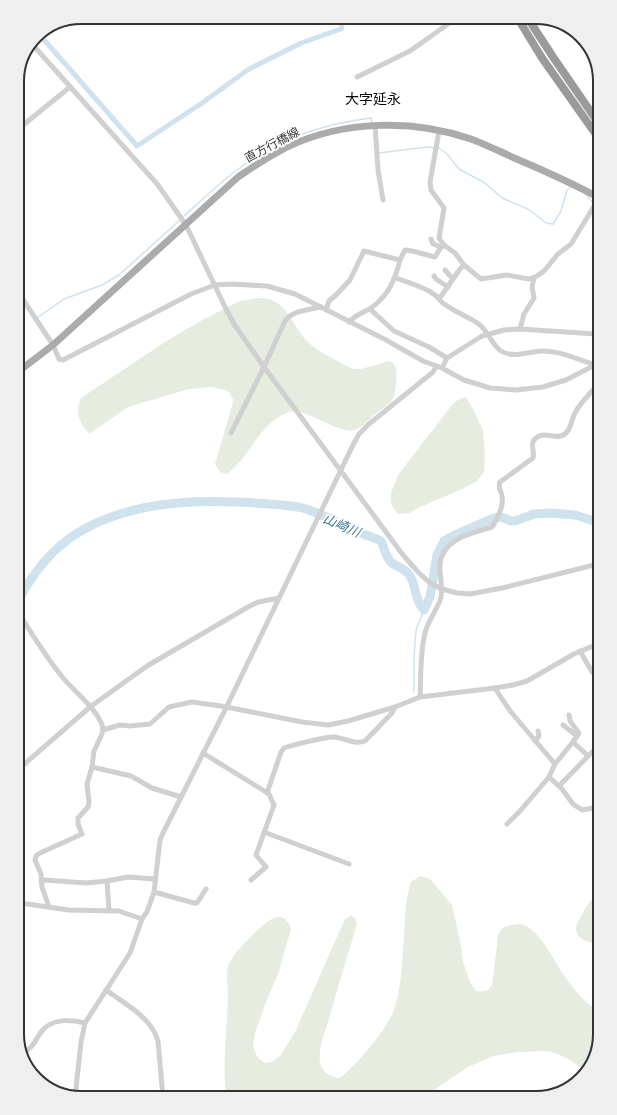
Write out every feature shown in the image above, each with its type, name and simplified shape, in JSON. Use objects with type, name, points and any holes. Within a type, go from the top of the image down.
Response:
[{"type":"highway","points":[[521,24],[542,58],[593,130]]},
{"type":"highway","points":[[532,24],[593,115]]},
{"type":"main road","name":"直方行橋線","points":[[24,367],[53,345],[238,177],[265,159],[312,137],[338,130],[375,125],[414,126],[439,130],[472,139],[593,194]]},
{"type":"street","points":[[357,77],[410,51],[448,24]]},
{"type":"street","points":[[35,48],[158,185],[186,225],[234,324],[264,367],[403,554],[419,573],[430,582],[441,588],[457,593],[470,594],[481,593],[593,565]]},
{"type":"street","points":[[24,124],[70,87]]},
{"type":"street","points":[[375,125],[379,182],[383,200]]},
{"type":"street","points":[[439,130],[430,186],[431,190],[444,208],[438,235],[443,246]]},
{"type":"street","points":[[431,239],[433,244],[443,246],[455,253],[464,265],[481,279],[507,275],[534,278],[544,271],[558,254],[571,244],[593,208]]},
{"type":"street","points":[[349,322],[356,316],[370,309],[387,292],[396,278],[400,260],[406,250],[433,257],[438,254],[443,246]]},
{"type":"street","points":[[231,433],[288,317],[298,312],[323,308],[350,280],[364,251],[400,260]]},
{"type":"street","points":[[439,299],[464,265]]},
{"type":"street","points":[[445,270],[453,279]]},
{"type":"street","points":[[434,276],[448,287]]},
{"type":"street","points":[[396,278],[423,288],[434,294],[444,305],[479,325],[488,334],[498,349],[510,354],[526,354],[542,351],[552,352],[575,357],[593,364]]},
{"type":"street","points":[[520,329],[524,314],[534,298],[532,287],[534,278]]},
{"type":"street","points":[[24,301],[53,345],[59,358],[63,360],[174,302],[215,285],[232,284],[266,286],[295,294],[392,343],[423,361],[439,367],[464,380],[490,388],[516,390],[543,387],[566,380],[593,366]]},
{"type":"street","points":[[370,309],[394,331],[430,347],[447,358]]},
{"type":"street","points":[[76,1091],[81,1042],[86,1023],[130,953],[142,920],[147,912],[154,892],[160,840],[226,708],[353,445],[364,429],[439,367],[447,358],[488,334],[520,329],[593,334]]},
{"type":"street","points":[[420,697],[421,657],[425,633],[440,598],[441,558],[447,548],[467,535],[492,527],[497,517],[503,497],[498,488],[500,482],[533,458],[534,452],[532,444],[538,436],[548,434],[561,436],[565,434],[571,425],[576,410],[593,390]]},
{"type":"street","points":[[24,764],[90,707],[147,666],[248,607],[258,602],[279,598]]},
{"type":"street","points":[[24,621],[49,660],[65,681],[90,707],[102,723],[103,730],[94,752],[92,767],[87,784],[89,802],[88,807],[80,815],[78,821],[82,834],[36,856],[35,860],[41,874],[42,887],[49,907]]},
{"type":"street","points":[[103,730],[120,725],[130,726],[150,724],[169,707],[192,702],[302,722],[328,724],[348,721],[395,707],[420,697],[495,688],[527,681],[580,651],[593,646]]},
{"type":"street","points":[[580,651],[593,672]]},
{"type":"street","points":[[495,688],[502,700],[555,764]]},
{"type":"street","points":[[267,793],[281,752],[284,748],[332,737],[353,742],[365,741],[392,713],[395,707]]},
{"type":"street","points":[[507,824],[549,777],[555,764],[579,733],[570,721],[568,715]]},
{"type":"street","points":[[563,725],[577,736]]},
{"type":"street","points":[[535,741],[539,736],[538,731]]},
{"type":"street","points":[[573,742],[588,756]]},
{"type":"street","points":[[559,786],[593,751]]},
{"type":"street","points":[[203,753],[270,794],[274,805],[256,855],[266,867],[251,880]]},
{"type":"street","points":[[92,767],[131,776],[152,788],[181,797]]},
{"type":"street","points":[[549,777],[559,786],[573,804],[582,810],[593,807]]},
{"type":"street","points":[[264,832],[349,864]]},
{"type":"street","points":[[42,881],[86,883],[128,877],[155,879]]},
{"type":"street","points":[[107,881],[109,911]]},
{"type":"street","points":[[154,892],[194,904],[197,903],[202,897],[206,889]]},
{"type":"street","points":[[24,903],[68,910],[126,913],[142,920]]},
{"type":"street","points":[[106,990],[147,1020],[156,1033],[162,1091]]},
{"type":"street","points":[[27,1051],[44,1028],[52,1022],[73,1021],[86,1023]]},
{"type":"shaded area","points":[[258,298],[268,299],[283,307],[308,342],[323,353],[346,366],[359,369],[389,361],[392,363],[395,367],[397,375],[395,394],[392,400],[371,417],[364,425],[355,430],[348,430],[331,425],[304,413],[296,411],[289,412],[279,417],[262,432],[242,459],[227,474],[220,472],[215,464],[233,399],[229,392],[222,389],[211,387],[189,389],[128,407],[92,432],[89,433],[85,428],[79,419],[78,406],[81,398],[168,340],[204,319],[240,301]]},
{"type":"shaded area","points":[[466,397],[483,430],[485,456],[484,472],[477,481],[460,490],[409,513],[398,514],[392,506],[391,493],[398,475],[452,405],[456,401]]},
{"type":"shaded area","points":[[420,876],[430,879],[452,905],[463,962],[471,984],[476,991],[486,991],[492,985],[498,936],[502,929],[511,925],[520,924],[527,927],[540,938],[572,987],[593,1007],[593,1042],[589,1056],[581,1068],[572,1061],[558,1054],[547,1051],[518,1052],[493,1056],[468,1067],[432,1091],[226,1091],[225,1060],[228,999],[227,970],[235,954],[242,946],[257,930],[272,919],[282,917],[290,926],[291,929],[278,974],[266,1002],[255,1033],[253,1044],[258,1058],[265,1063],[272,1062],[281,1055],[295,1032],[345,919],[351,915],[355,918],[357,924],[338,985],[320,1052],[322,1069],[329,1075],[340,1078],[370,1047],[384,1028],[393,1012],[401,974],[406,909],[411,882]]},
{"type":"shaded area","points":[[593,899],[593,942],[580,938],[576,931],[578,922]]},
{"type":"waterway","points":[[43,38],[137,146],[202,103],[249,69],[301,43],[341,29],[341,24]]},
{"type":"waterway","points":[[183,217],[233,173],[256,157],[286,140],[319,128],[336,124],[371,118],[372,123]]},
{"type":"waterway","points":[[379,153],[427,147],[439,148],[447,154],[459,169],[485,183],[502,198],[528,209],[546,223],[553,224],[561,211],[567,190],[571,187]]},
{"type":"waterway","points":[[585,193],[593,203]]},
{"type":"waterway","points":[[37,318],[64,299],[102,285],[119,275],[180,220]]},
{"type":"waterway","name":"山崎川","points":[[24,590],[51,554],[76,534],[100,521],[126,512],[153,506],[180,503],[237,502],[299,507],[316,512],[381,541],[386,556],[390,561],[410,576],[417,598],[424,610],[430,597],[437,555],[444,541],[455,535],[494,518],[501,517],[515,521],[534,514],[550,513],[575,515],[593,521]]},
{"type":"waterway","points":[[414,692],[416,630],[424,610]]},
{"type":"district","name":"大字延永","points":[[373,99]]}]
